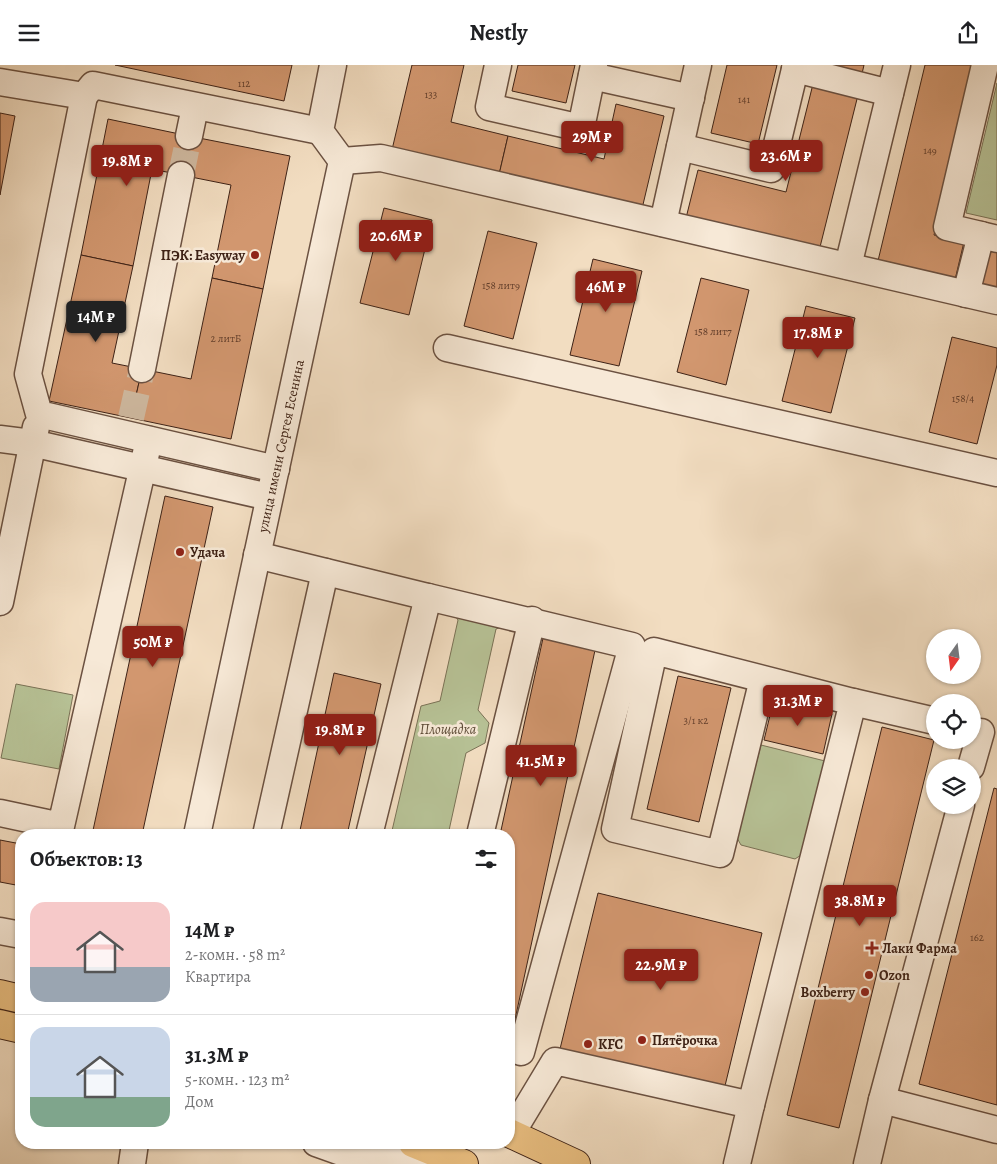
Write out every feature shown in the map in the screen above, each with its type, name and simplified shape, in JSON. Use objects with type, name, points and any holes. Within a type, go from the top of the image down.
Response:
[{"type":"main road","points":[[0,994],[15,998]]},
{"type":"main road","points":[[0,1025],[15,1028]]},
{"type":"main road","points":[[515,1136],[576,1164]]},
{"type":"main road","points":[[425,1149],[454,1163]]},
{"type":"street","points":[[320,131],[334,65]]},
{"type":"street","points":[[498,65],[489,107],[581,128],[593,71],[691,98]]},
{"type":"street","points":[[663,223],[698,65]]},
{"type":"street","points":[[848,266],[897,65]]},
{"type":"street","points":[[966,294],[989,237],[947,227],[986,65]]},
{"type":"street","points":[[680,147],[771,169],[796,67],[890,93]]},
{"type":"street","points":[[0,82],[30,76],[92,82],[195,107],[320,131],[342,161],[381,158],[997,301]]},
{"type":"street","points":[[0,602],[39,414],[28,374],[92,82]]},
{"type":"street","points":[[190,136],[195,107]]},
{"type":"street","name":"улица имени Сергея Есенина","points":[[198,829],[342,161]]},
{"type":"street","points":[[142,369],[181,175]]},
{"type":"street","points":[[447,348],[997,473]]},
{"type":"street","points":[[39,414],[136,431],[276,469]]},
{"type":"street","points":[[0,813],[61,826],[142,468],[136,431]]},
{"type":"street","points":[[0,439],[32,443],[269,497]]},
{"type":"street","points":[[257,555],[428,597],[532,620],[632,646],[520,1052],[515,1050]]},
{"type":"street","points":[[267,829],[325,572]]},
{"type":"street","points":[[370,829],[428,597]]},
{"type":"street","points":[[481,829],[532,620]]},
{"type":"street","points":[[763,679],[720,854],[616,829],[654,651],[926,719]]},
{"type":"street","points":[[737,1164],[854,702]]},
{"type":"street","points":[[974,759],[983,733]]},
{"type":"street","points":[[867,1164],[882,1100],[959,814]]},
{"type":"street","points":[[0,931],[15,934]]},
{"type":"street","points":[[515,1126],[555,1061],[751,1105]]},
{"type":"street","points":[[882,1100],[997,1130]]},
{"type":"street","points":[[132,1164],[134,1149]]},
{"type":"street","points":[[333,1149],[355,1157],[426,1164]]},
{"type":"green space","points":[[997,83],[997,220],[966,213]]},
{"type":"green space","name":"Площадка","points":[[451,610],[505,626],[496,629],[478,710],[489,723],[485,743],[466,753],[449,829],[392,829],[421,706],[440,701],[458,620]]},
{"type":"green space","points":[[16,684],[73,695],[59,769],[1,758]]},
{"type":"green space","points":[[761,745],[825,761],[801,855],[795,859],[741,845],[737,838]]},
{"type":"building","points":[[115,65],[292,65],[284,101]]},
{"type":"building","points":[[412,65],[464,65],[451,122],[508,136],[498,179],[391,154]]},
{"type":"building","points":[[518,65],[575,65],[566,103],[512,91]]},
{"type":"building","points":[[727,65],[777,65],[758,144],[711,133]]},
{"type":"building","points":[[815,65],[864,65],[861,78]]},
{"type":"building","points":[[925,65],[975,65],[934,235],[964,242],[954,284],[877,265]]},
{"type":"building","points":[[813,84],[858,95],[819,251],[686,218],[698,170],[786,192]]},
{"type":"building","points":[[616,104],[664,116],[641,213],[498,179],[508,136],[604,159]]},
{"type":"building","points":[[0,113],[15,116],[0,195]]},
{"type":"building","points":[[108,119],[189,136],[181,175],[152,169],[133,266],[81,255]]},
{"type":"building","points":[[189,136],[290,156],[263,289],[212,278],[231,185],[181,175]]},
{"type":"building","points":[[384,208],[432,220],[409,315],[360,303]]},
{"type":"building","points":[[488,231],[537,243],[513,339],[464,326]]},
{"type":"building","points":[[989,248],[997,250],[997,295],[979,290]]},
{"type":"building","points":[[81,255],[133,266],[112,363],[142,369],[131,418],[49,401]]},
{"type":"building","points":[[593,259],[642,271],[619,366],[570,355]]},
{"type":"building","points":[[212,278],[263,289],[231,439],[131,418],[142,369],[191,379]]},
{"type":"building","points":[[701,278],[749,290],[726,385],[677,372]]},
{"type":"building","points":[[806,306],[855,318],[831,413],[782,401]]},
{"type":"building","points":[[952,337],[997,348],[997,365],[977,444],[929,432]]},
{"type":"building","points":[[165,496],[213,507],[143,829],[93,829]]},
{"type":"building","points":[[545,629],[597,641],[515,1020],[515,829],[501,829]]},
{"type":"building","points":[[334,673],[381,684],[348,829],[300,829]]},
{"type":"building","points":[[678,676],[731,688],[699,822],[647,809]]},
{"type":"building","points":[[774,699],[832,714],[823,754],[764,740]]},
{"type":"building","points":[[882,727],[926,738],[926,749],[932,749],[929,759],[926,759],[926,773],[839,1128],[787,1115]]},
{"type":"building","points":[[994,788],[997,789],[997,1105],[919,1084]]},
{"type":"building","points":[[0,840],[15,843],[15,885],[0,882]]},
{"type":"building","points":[[598,893],[762,933],[724,1090],[560,1049]]},
{"type":"tunnel","points":[[181,175],[189,136]]},
{"type":"tunnel","points":[[131,418],[142,369]]},
{"type":"place","name":"ПЭК: Easyway","points":[[255,255]]},
{"type":"place","name":"Удача","points":[[180,552]]},
{"type":"place","name":"Лаки Фарма","points":[[872,948]]},
{"type":"place","name":"Ozon","points":[[869,975]]},
{"type":"place","name":"Boxberry","points":[[865,992]]},
{"type":"place","name":"Пятёрочка","points":[[642,1040]]},
{"type":"place","name":"KFC","points":[[588,1044]]}]
